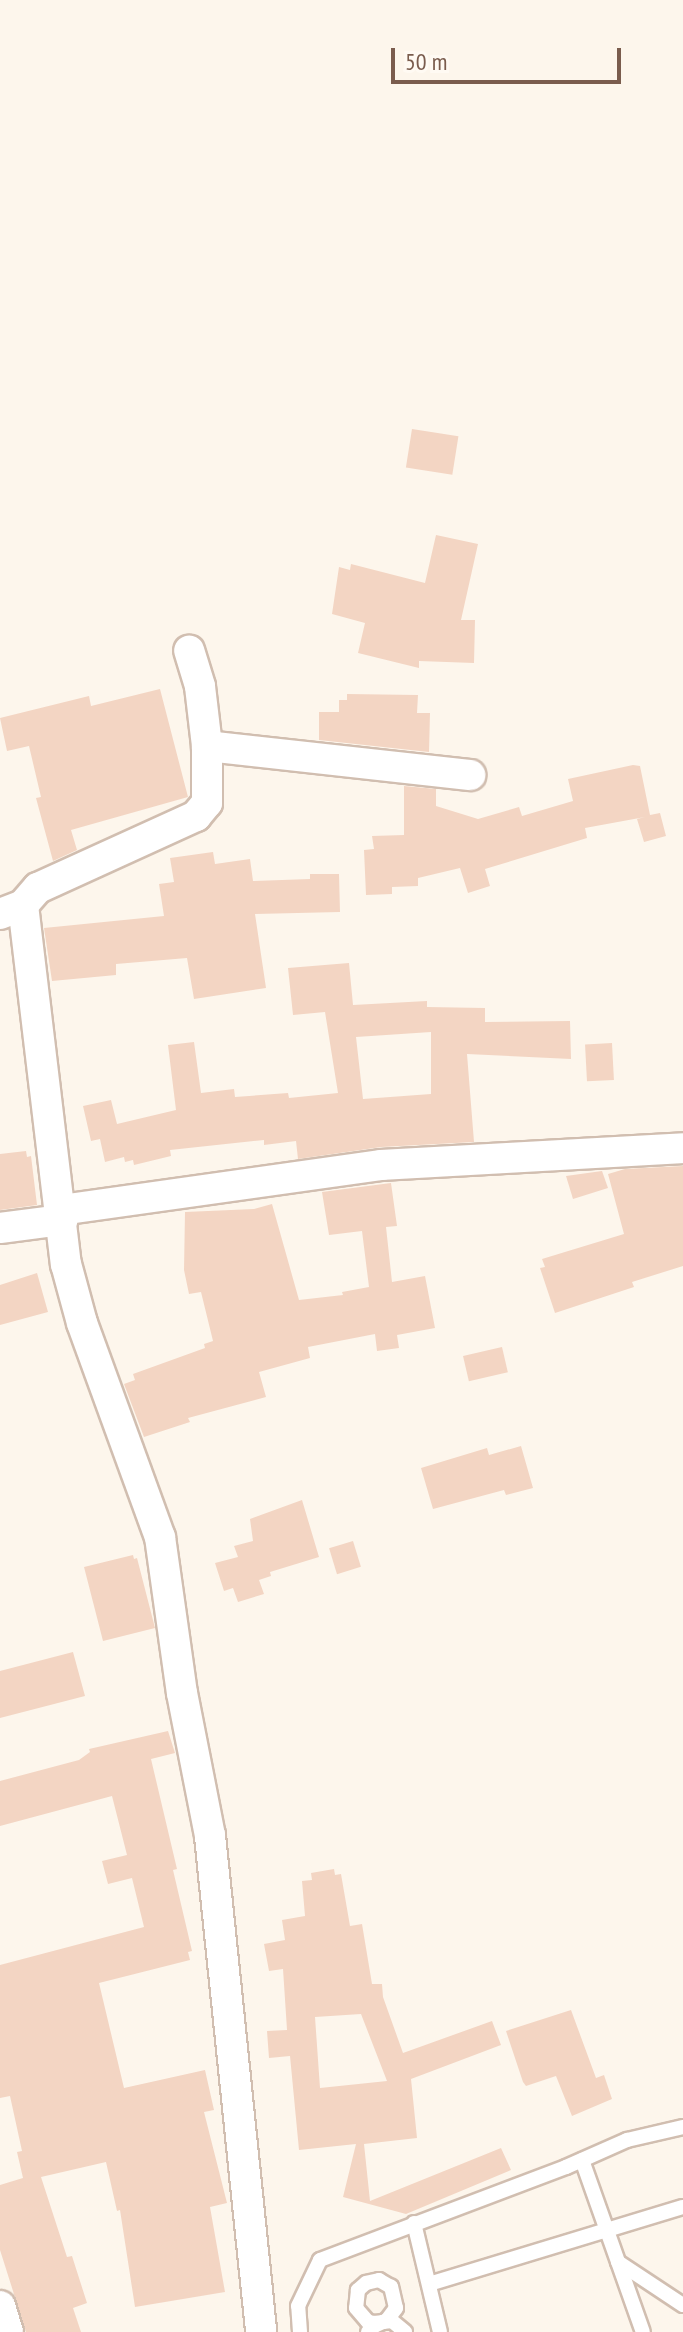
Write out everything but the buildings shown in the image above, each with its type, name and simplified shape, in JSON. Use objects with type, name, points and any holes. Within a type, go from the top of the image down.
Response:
[{"type":"street","points":[[189,651],[200,686],[207,746],[207,803],[196,816],[38,888],[12,909],[61,1215],[66,1264],[82,1323],[160,1537],[182,1693],[210,1836],[261,2332]]},
{"type":"street","points":[[207,746],[470,775]]},
{"type":"street","points":[[0,1228],[61,1215],[382,1165],[683,1148]]},
{"type":"street","points":[[0,2306],[8,2332]]},
{"type":"lane","points":[[300,2332],[298,2306],[320,2260],[627,2140],[683,2127]]},
{"type":"lane","points":[[582,2160],[643,2332]]},
{"type":"lane","points":[[429,2284],[683,2207]]},
{"type":"lane","points":[[414,2223],[440,2332]]},
{"type":"lane","points":[[618,2262],[683,2305]]},
{"type":"lane","points":[[368,2332],[383,2322],[397,2323],[405,2332]]}]
